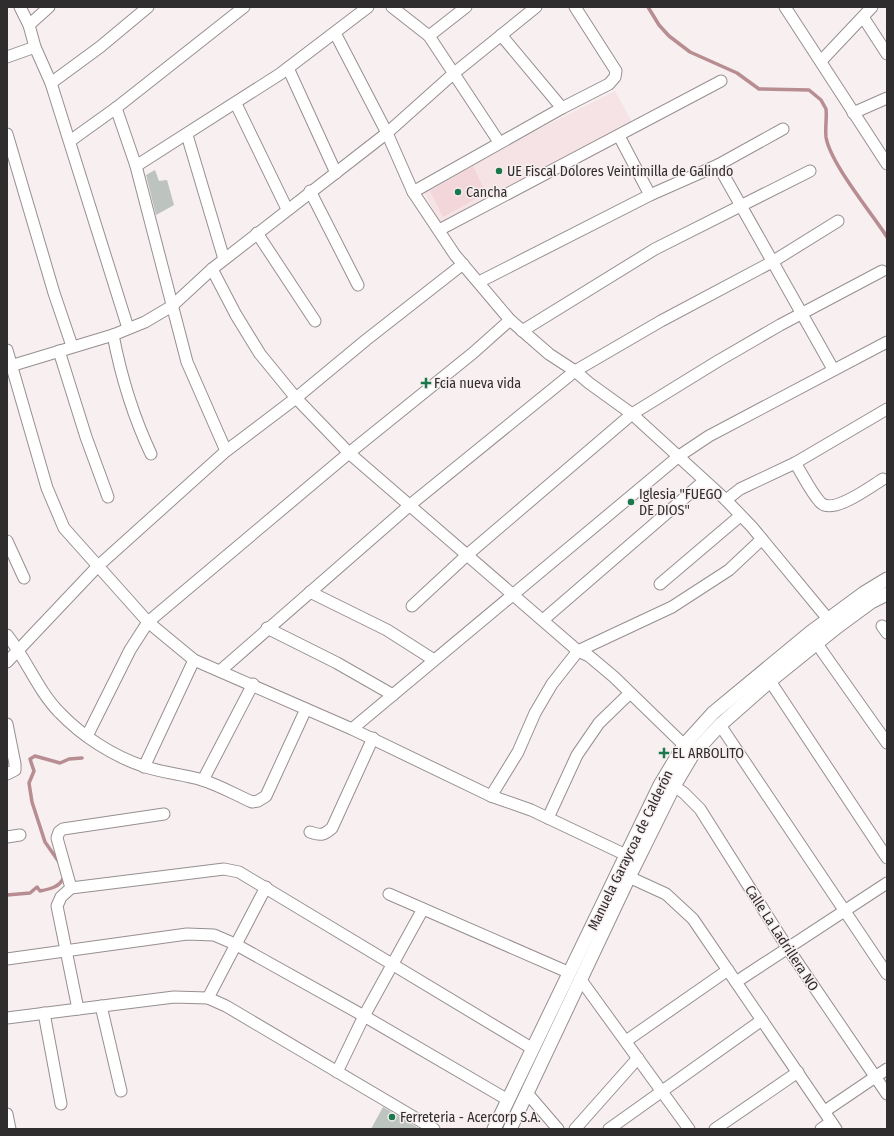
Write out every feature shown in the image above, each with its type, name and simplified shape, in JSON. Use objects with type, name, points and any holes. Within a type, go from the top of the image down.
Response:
[{"type":"street","points":[[20,7],[29,25],[35,47],[51,83],[128,328]]},
{"type":"street","points":[[29,25],[50,7]]},
{"type":"street","points":[[51,83],[148,7]]},
{"type":"street","points":[[70,141],[116,108],[244,7]]},
{"type":"street","points":[[136,166],[236,104],[335,34],[368,7]]},
{"type":"street","points":[[392,7],[429,36],[499,142]]},
{"type":"street","points":[[429,36],[466,7]]},
{"type":"street","points":[[9,366],[113,335],[145,322],[172,306],[224,259],[310,191],[336,173],[387,133],[453,74],[536,7]]},
{"type":"street","points":[[413,192],[499,142],[609,84],[615,78],[616,71],[576,7]]},
{"type":"street","points":[[777,7],[789,9],[853,113],[886,162]]},
{"type":"street","points":[[821,61],[872,7]]},
{"type":"street","points":[[862,17],[887,54]]},
{"type":"street","points":[[335,34],[387,133],[413,192],[455,255],[510,320],[522,331],[549,354],[575,371],[632,414],[726,500],[763,540],[828,619]]},
{"type":"street","points":[[501,35],[562,108]]},
{"type":"street","points":[[7,57],[35,47]]},
{"type":"street","points":[[288,68],[336,173]]},
{"type":"street","points":[[439,230],[721,81]]},
{"type":"street","points":[[853,113],[887,98]]},
{"type":"street","points":[[236,104],[287,209]]},
{"type":"street","points":[[116,108],[136,166],[187,362],[226,451]]},
{"type":"street","points":[[479,282],[650,195],[718,165],[783,129]]},
{"type":"street","points":[[7,134],[54,293],[72,346]]},
{"type":"street","points":[[187,135],[224,259]]},
{"type":"street","points":[[619,136],[650,195]]},
{"type":"street","points":[[718,165],[833,369]]},
{"type":"street","points":[[522,331],[654,249],[810,171]]},
{"type":"street","points":[[310,191],[358,285]]},
{"type":"street","points":[[220,671],[267,628],[410,505],[575,371],[661,321],[772,262],[838,221]]},
{"type":"street","points":[[257,233],[315,321]]},
{"type":"street","points":[[9,660],[97,567],[226,451],[296,398],[366,340],[463,264]]},
{"type":"street","points":[[212,269],[236,316],[260,354],[296,398],[349,452],[578,651],[589,656],[614,677],[684,745]]},
{"type":"street","points":[[412,606],[467,555],[632,414],[718,361],[802,313],[882,271]]},
{"type":"street","points":[[87,736],[130,650],[148,622],[349,452],[473,353],[510,320]]},
{"type":"street","points":[[113,335],[119,368],[140,431],[151,454]]},
{"type":"street","points":[[352,728],[678,456],[709,436],[833,369],[887,342]]},
{"type":"street","points":[[7,350],[9,366],[47,488],[64,528],[97,567],[148,622],[194,660],[253,684],[306,709],[352,728],[492,796],[504,799],[531,810],[626,855]]},
{"type":"street","points":[[59,351],[86,437],[108,497]]},
{"type":"street","points":[[726,500],[740,489],[795,463],[887,409]]},
{"type":"street","points":[[795,463],[820,503],[829,507],[839,505],[883,479]]},
{"type":"street","points":[[543,620],[602,567],[704,481]]},
{"type":"street","points":[[660,584],[740,516]]},
{"type":"street","points":[[492,796],[518,752],[535,713],[552,684],[578,651],[672,607],[729,570],[763,540]]},
{"type":"street","points":[[7,541],[24,578]]},
{"type":"street","name":"Manuela Garaycoa de Calderón","points":[[510,1129],[527,1093],[626,855],[660,785],[684,745],[713,713],[762,671],[828,619],[887,579]]},
{"type":"street","points":[[310,592],[388,630],[434,660]]},
{"type":"street","name":"Manuela Garaycoa de Calderón","points":[[494,1129],[533,1049],[576,976],[629,876],[674,786],[693,754],[720,725],[770,682],[871,602],[887,594]]},
{"type":"street","points":[[267,628],[337,663],[393,695]]},
{"type":"street","points":[[7,635],[19,650],[42,691],[59,713],[87,736],[119,756],[144,767],[203,780],[252,802],[266,796],[306,709]]},
{"type":"street","points":[[817,644],[887,743]]},
{"type":"street","points":[[144,767],[194,660]]},
{"type":"street","points":[[770,682],[887,858]]},
{"type":"street","points":[[203,780],[253,684]]},
{"type":"street","points":[[548,818],[577,755],[600,723],[630,693]]},
{"type":"street","points":[[7,724],[15,764],[15,770],[7,774]]},
{"type":"street","points":[[720,725],[887,974]]},
{"type":"street","points":[[310,832],[320,835],[325,834],[332,828],[373,738]]},
{"type":"street","name":"Calle La Ladrillera NO","points":[[674,786],[684,793],[700,809],[787,948],[887,1094]]},
{"type":"street","points":[[71,888],[57,838],[59,832],[63,829],[164,814]]},
{"type":"street","points":[[7,837],[20,835]]},
{"type":"street","points":[[78,1009],[57,906],[61,897],[71,888],[224,869],[239,872],[266,887],[533,1049]]},
{"type":"street","points":[[629,876],[666,894],[693,919],[834,1125],[821,1129]]},
{"type":"street","points":[[736,982],[887,883]]},
{"type":"street","points":[[208,998],[266,887]]},
{"type":"street","points":[[389,894],[576,976],[626,1041],[689,1129]]},
{"type":"street","points":[[337,1072],[364,1016],[394,965],[423,910]]},
{"type":"street","points":[[7,959],[67,952],[187,934],[214,935],[235,944],[364,1016],[508,1100]]},
{"type":"street","points":[[626,1041],[728,970]]},
{"type":"street","points":[[7,1018],[174,997],[208,998],[226,1006],[434,1129]]},
{"type":"street","points":[[101,1006],[121,1091]]},
{"type":"street","points":[[44,1014],[61,1104]]},
{"type":"street","points":[[609,1129],[762,1020]]},
{"type":"street","points":[[575,1129],[638,1058]]},
{"type":"street","points":[[825,1111],[887,1069]]},
{"type":"street","points":[[714,1129],[798,1072]]},
{"type":"street","points":[[527,1093],[558,1129]]},
{"type":"street","points":[[7,1114],[10,1129]]},
{"type":"shaded area","name":"UE Fiscal Dolores Veintimilla de Galindo","points":[[615,91],[633,124],[440,223],[423,191],[493,152]]},
{"type":"shaded area","name":"Cancha","points":[[473,166],[486,193],[443,217],[430,191]]},
{"type":"building","points":[[155,170],[159,181],[167,180],[174,205],[156,215],[146,175]]},
{"type":"building","name":"Ferreteria - Acercorp S.A.","points":[[383,1107],[420,1129],[371,1129]]},
{"type":"waterway","points":[[648,7],[659,25],[669,36],[690,52],[737,73],[759,89],[809,90],[821,100],[826,109],[826,137],[829,148],[852,187],[887,237]]},
{"type":"waterway","points":[[59,862],[45,842],[32,802],[29,783],[34,771],[30,759],[35,756],[60,763],[69,759],[82,758]]},
{"type":"waterway","points":[[7,895],[30,893],[37,887],[40,891],[51,888],[60,883],[64,877]]},
{"type":"place","name":"UE Fiscal Dolores Veintimilla de Galindo","points":[[499,171]]},
{"type":"place","name":"Cancha","points":[[458,192]]},
{"type":"place","name":"Fcia nueva vida","points":[[426,383]]},
{"type":"place","name":"Iglesia \"FUEGO DE DIOS\"","points":[[631,502]]},
{"type":"place","name":"EL ARBOLITO","points":[[664,753]]},
{"type":"place","name":"Ferreteria - Acercorp S.A.","points":[[392,1117]]}]
